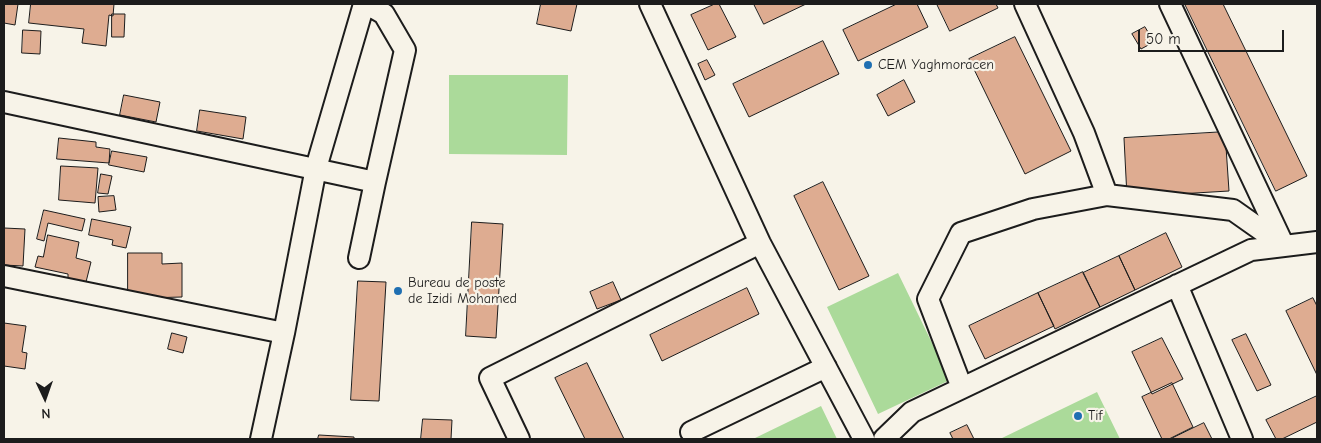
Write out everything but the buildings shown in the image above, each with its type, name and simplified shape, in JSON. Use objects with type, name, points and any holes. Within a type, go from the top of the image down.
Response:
[{"type":"street","points":[[261,439],[316,168],[366,4],[384,14],[405,50],[359,258]]},
{"type":"street","points":[[650,4],[760,243],[864,439]]},
{"type":"street","points":[[1025,4],[1084,133],[1107,195]]},
{"type":"street","points":[[1170,4],[1284,246]]},
{"type":"street","points":[[4,102],[375,182]]},
{"type":"street","points":[[962,388],[928,299],[961,233],[1033,209],[1107,195],[1233,210],[1284,246]]},
{"type":"street","points":[[884,439],[912,412],[1251,250],[1317,242]]},
{"type":"street","points":[[519,439],[490,378],[760,243]]},
{"type":"street","points":[[4,276],[284,333]]},
{"type":"street","points":[[1177,286],[1242,439]]},
{"type":"street","points":[[691,432],[826,367]]},
{"type":"green space","points":[[449,75],[568,75],[567,155],[449,154]]},
{"type":"green space","points":[[898,273],[950,380],[878,414],[827,307]]},
{"type":"green space","name":"Tif","points":[[1097,392],[1120,439],[1000,439]]},
{"type":"green space","points":[[821,406],[837,439],[753,439]]},
{"type":"place","name":"CEM Yaghmoracen","points":[[868,65]]},
{"type":"place","name":"Bureau de poste de Izidi Mohamed","points":[[398,291]]},
{"type":"place","name":"Tif","points":[[1078,416]]}]
